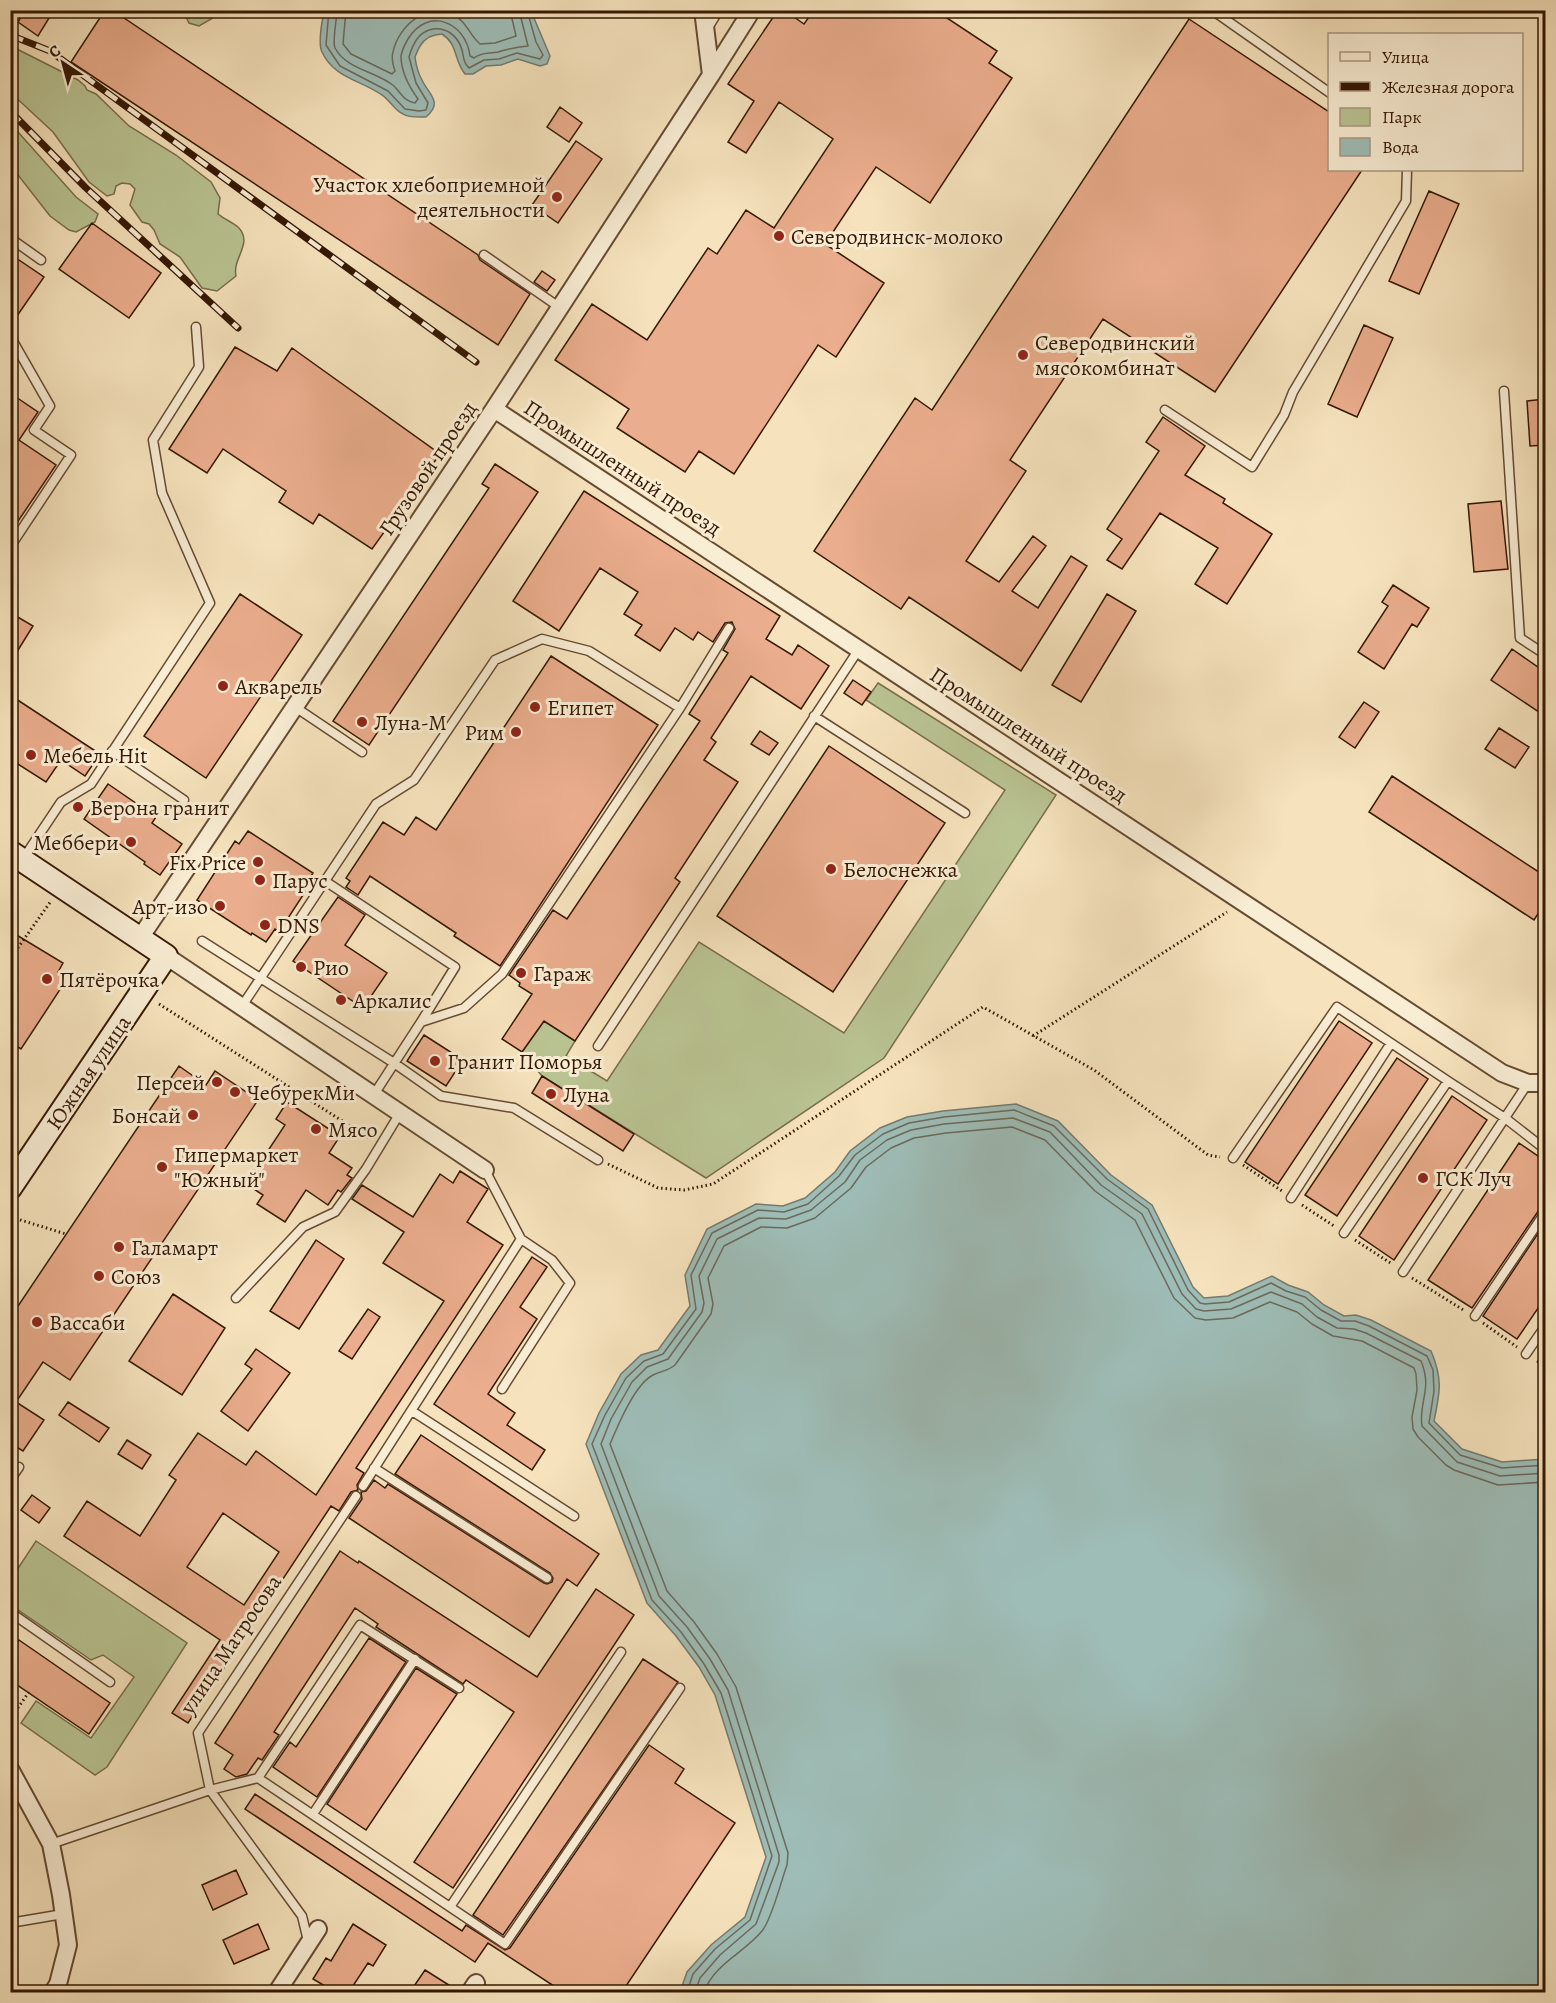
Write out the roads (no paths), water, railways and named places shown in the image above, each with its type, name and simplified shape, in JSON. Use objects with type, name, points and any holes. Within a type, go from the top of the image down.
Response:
[{"type":"main road","points":[[16,856],[166,956]]},
{"type":"main road","name":"Южная улица","points":[[10,1188],[166,956]]},
{"type":"street","points":[[703,10],[711,75]]},
{"type":"street","name":"Грузовой проезд","points":[[140,938],[494,409],[752,10]]},
{"type":"street","name":"Промышленный проезд","points":[[494,409],[1502,1073],[1528,1083],[1545,1083]]},
{"type":"street","points":[[166,956],[485,1170]]},
{"type":"street","points":[[10,1769],[51,1844],[68,1945],[58,1984],[52,1992]]},
{"type":"street","points":[[277,1992],[318,1929]]},
{"type":"lane","points":[[706,31],[719,10]]},
{"type":"lane","points":[[1212,10],[1328,92]]},
{"type":"lane","points":[[1165,410],[1252,467],[1284,415],[1293,392],[1406,201],[1407,171]]},
{"type":"lane","points":[[10,238],[41,260]]},
{"type":"lane","points":[[484,255],[559,308]]},
{"type":"lane","points":[[16,856],[61,802],[91,784],[210,603],[162,493],[153,440],[199,367],[196,327]]},
{"type":"lane","points":[[10,336],[50,406],[34,430],[71,455],[10,547]]},
{"type":"lane","points":[[1504,391],[1520,638],[1545,655]]},
{"type":"lane","points":[[421,1022],[464,1008],[502,974],[680,708],[729,628]]},
{"type":"lane","points":[[242,1006],[375,804],[414,780],[495,660],[542,639],[589,651],[680,708]]},
{"type":"lane","points":[[598,1046],[859,649]]},
{"type":"lane","points":[[295,708],[363,752]]},
{"type":"lane","points":[[814,716],[965,813]]},
{"type":"lane","points":[[112,751],[184,800]]},
{"type":"lane","points":[[325,881],[455,967],[373,1096]]},
{"type":"lane","points":[[202,942],[394,1063],[441,1096],[514,1108],[598,1160]]},
{"type":"lane","points":[[1233,1158],[1337,1008],[1506,1118],[1545,1150]]},
{"type":"lane","points":[[1292,1198],[1391,1043]]},
{"type":"lane","points":[[1344,1233],[1448,1081]]},
{"type":"lane","points":[[1403,1272],[1528,1083]]},
{"type":"lane","points":[[236,1298],[303,1227],[335,1212],[366,1169],[400,1113]]},
{"type":"lane","points":[[485,1170],[521,1239],[552,1260],[570,1283],[502,1389]]},
{"type":"lane","points":[[1474,1316],[1545,1211]]},
{"type":"lane","points":[[363,1485],[521,1239]]},
{"type":"lane","points":[[1526,1354],[1545,1325]]},
{"type":"lane","points":[[412,1411],[573,1516]]},
{"type":"lane","points":[[10,1480],[19,1467]]},
{"type":"lane","points":[[374,1468],[547,1578]]},
{"type":"lane","name":"улица Матросова","points":[[309,1945],[302,1917],[210,1790],[198,1733],[356,1496]]},
{"type":"lane","points":[[10,1612],[110,1682]]},
{"type":"lane","points":[[51,1844],[210,1790],[258,1778],[360,1625],[459,1688]]},
{"type":"lane","points":[[450,1907],[621,1652]]},
{"type":"lane","points":[[313,1814],[415,1659]]},
{"type":"lane","points":[[258,1778],[505,1944],[680,1688]]},
{"type":"lane","points":[[10,1923],[63,1914]]},
{"type":"water","points":[[324,11],[531,11],[550,56],[547,64],[540,66],[518,59],[501,65],[486,66],[473,74],[465,74],[447,38],[442,34],[432,36],[422,44],[415,57],[419,75],[433,98],[434,107],[426,117],[408,116],[397,110],[382,95],[349,78],[333,68],[327,61],[320,44]]},
{"type":"water","points":[[1016,1104],[1058,1121],[1111,1175],[1152,1205],[1193,1287],[1204,1298],[1228,1296],[1272,1276],[1308,1292],[1324,1305],[1344,1316],[1356,1315],[1371,1320],[1431,1351],[1439,1378],[1434,1421],[1462,1449],[1502,1462],[1545,1459],[1545,1992],[680,1992],[687,1972],[711,1945],[745,1917],[766,1857],[715,1695],[699,1667],[647,1603],[586,1444],[599,1413],[621,1374],[641,1355],[658,1350],[690,1306],[685,1275],[707,1229],[756,1204],[783,1206],[805,1198],[835,1172],[850,1151],[880,1128],[907,1117]]},
{"type":"railway","points":[[10,35],[50,51],[476,362]]},
{"type":"railway","points":[[10,111],[85,187],[238,328]]},
{"type":"place","name":"Участок хлебоприемной деятельности","points":[[557,197]]},
{"type":"place","name":"Северодвинск-молоко","points":[[779,236]]},
{"type":"place","name":"Северодвинский мясокомбинат","points":[[1023,355]]},
{"type":"place","name":"Акварель","points":[[223,686]]},
{"type":"place","name":"Египет","points":[[535,707]]},
{"type":"place","name":"Луна-М","points":[[362,722]]},
{"type":"place","name":"Рим","points":[[516,732]]},
{"type":"place","name":"Мебель Hit","points":[[31,755]]},
{"type":"place","name":"Верона гранит","points":[[78,807]]},
{"type":"place","name":"Меббери","points":[[131,842]]},
{"type":"place","name":"Fix Price","points":[[258,862]]},
{"type":"place","name":"Белоснежка","points":[[831,869]]},
{"type":"place","name":"Парус","points":[[260,880]]},
{"type":"place","name":"Арт-изо","points":[[220,906]]},
{"type":"place","name":"DNS","points":[[265,925]]},
{"type":"place","name":"Рио","points":[[301,967]]},
{"type":"place","name":"Гараж","points":[[521,973]]},
{"type":"place","name":"Пятёрочка","points":[[47,979]]},
{"type":"place","name":"Аркалис","points":[[341,1000]]},
{"type":"place","name":"Гранит Поморья","points":[[435,1061]]},
{"type":"place","name":"Персей","points":[[217,1082]]},
{"type":"place","name":"ЧебурекМи","points":[[235,1092]]},
{"type":"place","name":"Луна","points":[[551,1094]]},
{"type":"place","name":"Бонсай","points":[[193,1115]]},
{"type":"place","name":"Мясо","points":[[316,1129]]},
{"type":"place","name":"Гипермаркет \"Южный\"","points":[[162,1167]]},
{"type":"place","name":"ГСК Луч","points":[[1423,1178]]},
{"type":"place","name":"Галамарт","points":[[119,1247]]},
{"type":"place","name":"Союз","points":[[99,1276]]},
{"type":"place","name":"Вассаби","points":[[37,1322]]}]
